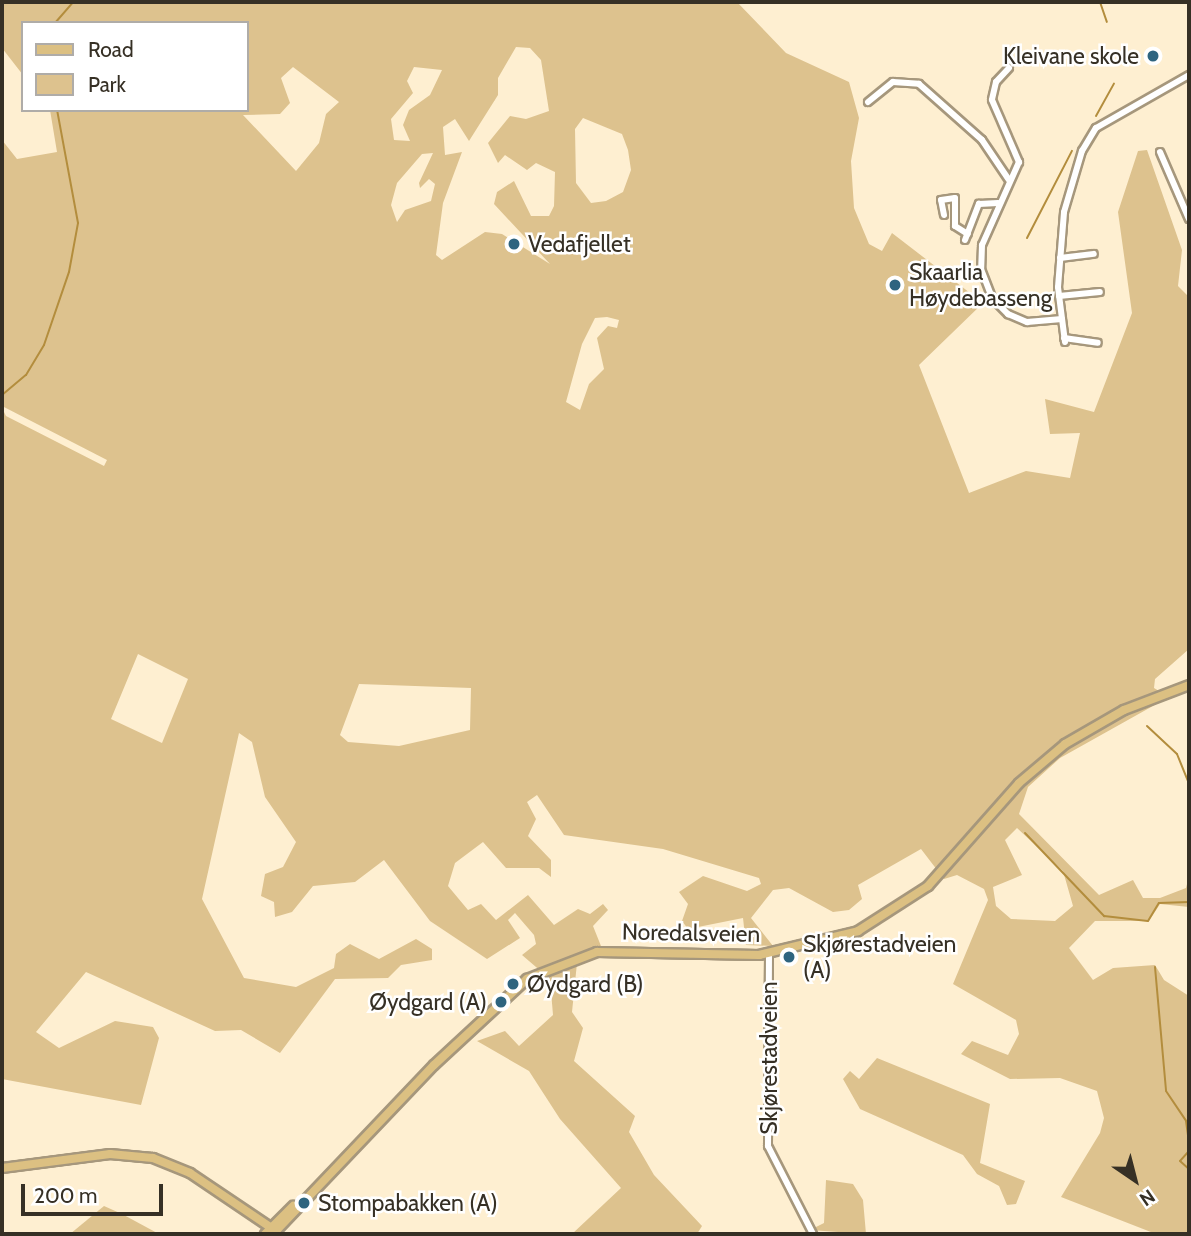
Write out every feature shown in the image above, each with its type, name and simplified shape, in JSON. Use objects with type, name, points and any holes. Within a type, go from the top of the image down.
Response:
[{"type":"main road","name":"Noredalsveien","points":[[271,1231],[489,1010],[547,968],[623,949],[769,954],[841,938],[890,913],[941,873],[1051,754],[1116,713],[1189,685]]},
{"type":"main road","points":[[2,1168],[143,1156],[181,1169],[250,1212],[271,1231]]},
{"type":"street","points":[[1009,68],[996,82],[992,100],[1019,156],[998,203],[980,259],[992,298],[1021,321],[1062,319]]},
{"type":"street","points":[[1098,343],[1064,340],[1059,296],[1066,195],[1086,142],[1097,128],[1189,75]]},
{"type":"street","points":[[868,102],[893,82],[919,84],[982,141],[1009,180]]},
{"type":"street","points":[[1160,152],[1189,219]]},
{"type":"street","points":[[944,215],[941,200],[955,198],[955,226],[967,237],[979,204],[998,203]]},
{"type":"street","points":[[1060,258],[1094,254]]},
{"type":"street","points":[[1059,296],[1100,292]]},
{"type":"street","name":"Skjørestadveien","points":[[769,954],[768,1146],[813,1234]]},
{"type":"green space","points":[[2,2],[737,2],[786,53],[849,82],[859,118],[851,161],[854,208],[869,244],[882,251],[892,233],[983,303],[919,365],[969,493],[1026,471],[1070,478],[1080,433],[1050,434],[1045,399],[1094,412],[1132,313],[1118,212],[1138,151],[1147,150],[1182,250],[1178,286],[1189,297],[1189,649],[1155,679],[1154,688],[1169,697],[1060,758],[1028,787],[1019,814],[1099,895],[1133,880],[1143,898],[1160,898],[1186,888],[1189,876],[1189,907],[1160,904],[1149,921],[1095,921],[1069,948],[1093,980],[1113,968],[1155,965],[1164,980],[1189,996],[1189,1234],[1156,1234],[1061,1197],[1100,1133],[1104,1118],[1097,1091],[1060,1078],[1010,1079],[961,1054],[972,1041],[1008,1055],[1019,1034],[1016,1020],[953,984],[988,900],[984,889],[957,875],[944,879],[921,849],[858,885],[862,899],[849,910],[833,912],[789,888],[773,890],[751,918],[773,946],[746,945],[743,918],[688,929],[682,921],[688,904],[679,892],[703,876],[747,891],[761,884],[759,878],[663,849],[564,835],[537,795],[527,802],[536,819],[528,836],[551,860],[551,877],[539,868],[506,868],[483,842],[455,863],[448,886],[468,910],[481,904],[496,920],[528,895],[554,925],[578,909],[590,914],[603,904],[608,910],[593,926],[605,956],[577,963],[572,1012],[583,1028],[574,1061],[635,1116],[629,1132],[654,1175],[702,1226],[697,1234],[572,1234],[621,1188],[560,1119],[529,1071],[477,1041],[505,1031],[519,1046],[553,1015],[550,979],[522,955],[536,944],[534,935],[515,913],[508,920],[520,938],[487,959],[430,921],[384,860],[355,882],[313,886],[292,912],[275,917],[274,902],[261,896],[265,874],[283,867],[296,842],[265,797],[252,742],[239,733],[202,899],[244,978],[296,987],[334,968],[336,954],[350,944],[379,959],[416,939],[432,949],[432,960],[401,965],[388,978],[335,979],[280,1053],[241,1030],[215,1031],[86,972],[36,1032],[59,1048],[115,1021],[153,1027],[159,1038],[141,1105],[2,1079],[2,408],[6,416],[104,466],[107,460],[2,406],[2,140],[17,159],[57,152],[50,112],[248,112],[248,21],[21,21],[21,72],[2,48]],"holes":[[[516,47],[530,48],[541,60],[549,111],[526,119],[510,116],[488,143],[498,163],[505,155],[527,170],[536,163],[555,172],[554,206],[549,216],[531,216],[514,181],[497,192],[494,204],[550,264],[502,234],[485,232],[442,260],[436,255],[443,203],[462,152],[445,155],[443,127],[455,119],[469,141],[498,95],[498,78]],[[293,67],[339,102],[326,114],[319,143],[296,171],[243,115],[280,114],[290,103],[281,78]],[[414,67],[442,70],[430,95],[409,110],[403,125],[410,141],[394,140],[391,119],[413,93],[407,81]],[[583,118],[622,134],[631,170],[623,192],[606,201],[591,203],[576,183],[575,129]],[[433,153],[419,183],[420,188],[429,179],[435,184],[431,201],[405,210],[397,222],[391,205],[397,183],[422,154]],[[595,318],[619,320],[617,328],[608,326],[597,338],[604,369],[589,384],[580,410],[566,402],[582,344]],[[138,654],[188,679],[162,743],[111,719]],[[359,684],[471,688],[470,730],[399,746],[348,742],[340,735]],[[1017,828],[1063,871],[1073,906],[1055,921],[1011,919],[996,906],[993,887],[1022,875],[1005,840]]]},
{"type":"green space","points":[[877,1058],[990,1104],[980,1163],[1025,1181],[1016,1204],[1007,1205],[999,1186],[977,1174],[963,1155],[860,1109],[843,1079],[850,1071],[859,1079]]},
{"type":"green space","points":[[826,1180],[853,1184],[863,1200],[866,1234],[810,1230],[824,1223]]},
{"type":"green space","points":[[104,1206],[122,1214],[159,1234],[70,1234]]},
{"type":"waterway","points":[[57,21],[73,2]]},
{"type":"waterway","points":[[1100,2],[1107,22]]},
{"type":"waterway","points":[[1096,116],[1114,84]]},
{"type":"waterway","points":[[2,395],[26,375],[44,345],[69,272],[78,223],[57,112]]},
{"type":"waterway","points":[[1027,238],[1072,151]]},
{"type":"waterway","points":[[1147,726],[1177,754],[1189,784]]},
{"type":"waterway","points":[[1025,833],[1104,916],[1148,921],[1159,903],[1189,902]]},
{"type":"waterway","points":[[1155,967],[1166,1091],[1186,1121],[1189,1143]]},
{"type":"waterway","points":[[1189,1151],[1180,1161],[1189,1169]]},
{"type":"place","name":"Kleivane skole","points":[[1153,56]]},
{"type":"place","name":"Vedafjellet","points":[[514,244]]},
{"type":"place","name":"Skaarlia Høydebasseng","points":[[895,285]]},
{"type":"place","name":"Skjørestadveien (A)","points":[[789,957]]},
{"type":"place","name":"Øydgard (B)","points":[[513,984]]},
{"type":"place","name":"Øydgard (A)","points":[[501,1002]]},
{"type":"place","name":"Stompabakken (A)","points":[[304,1203]]}]
